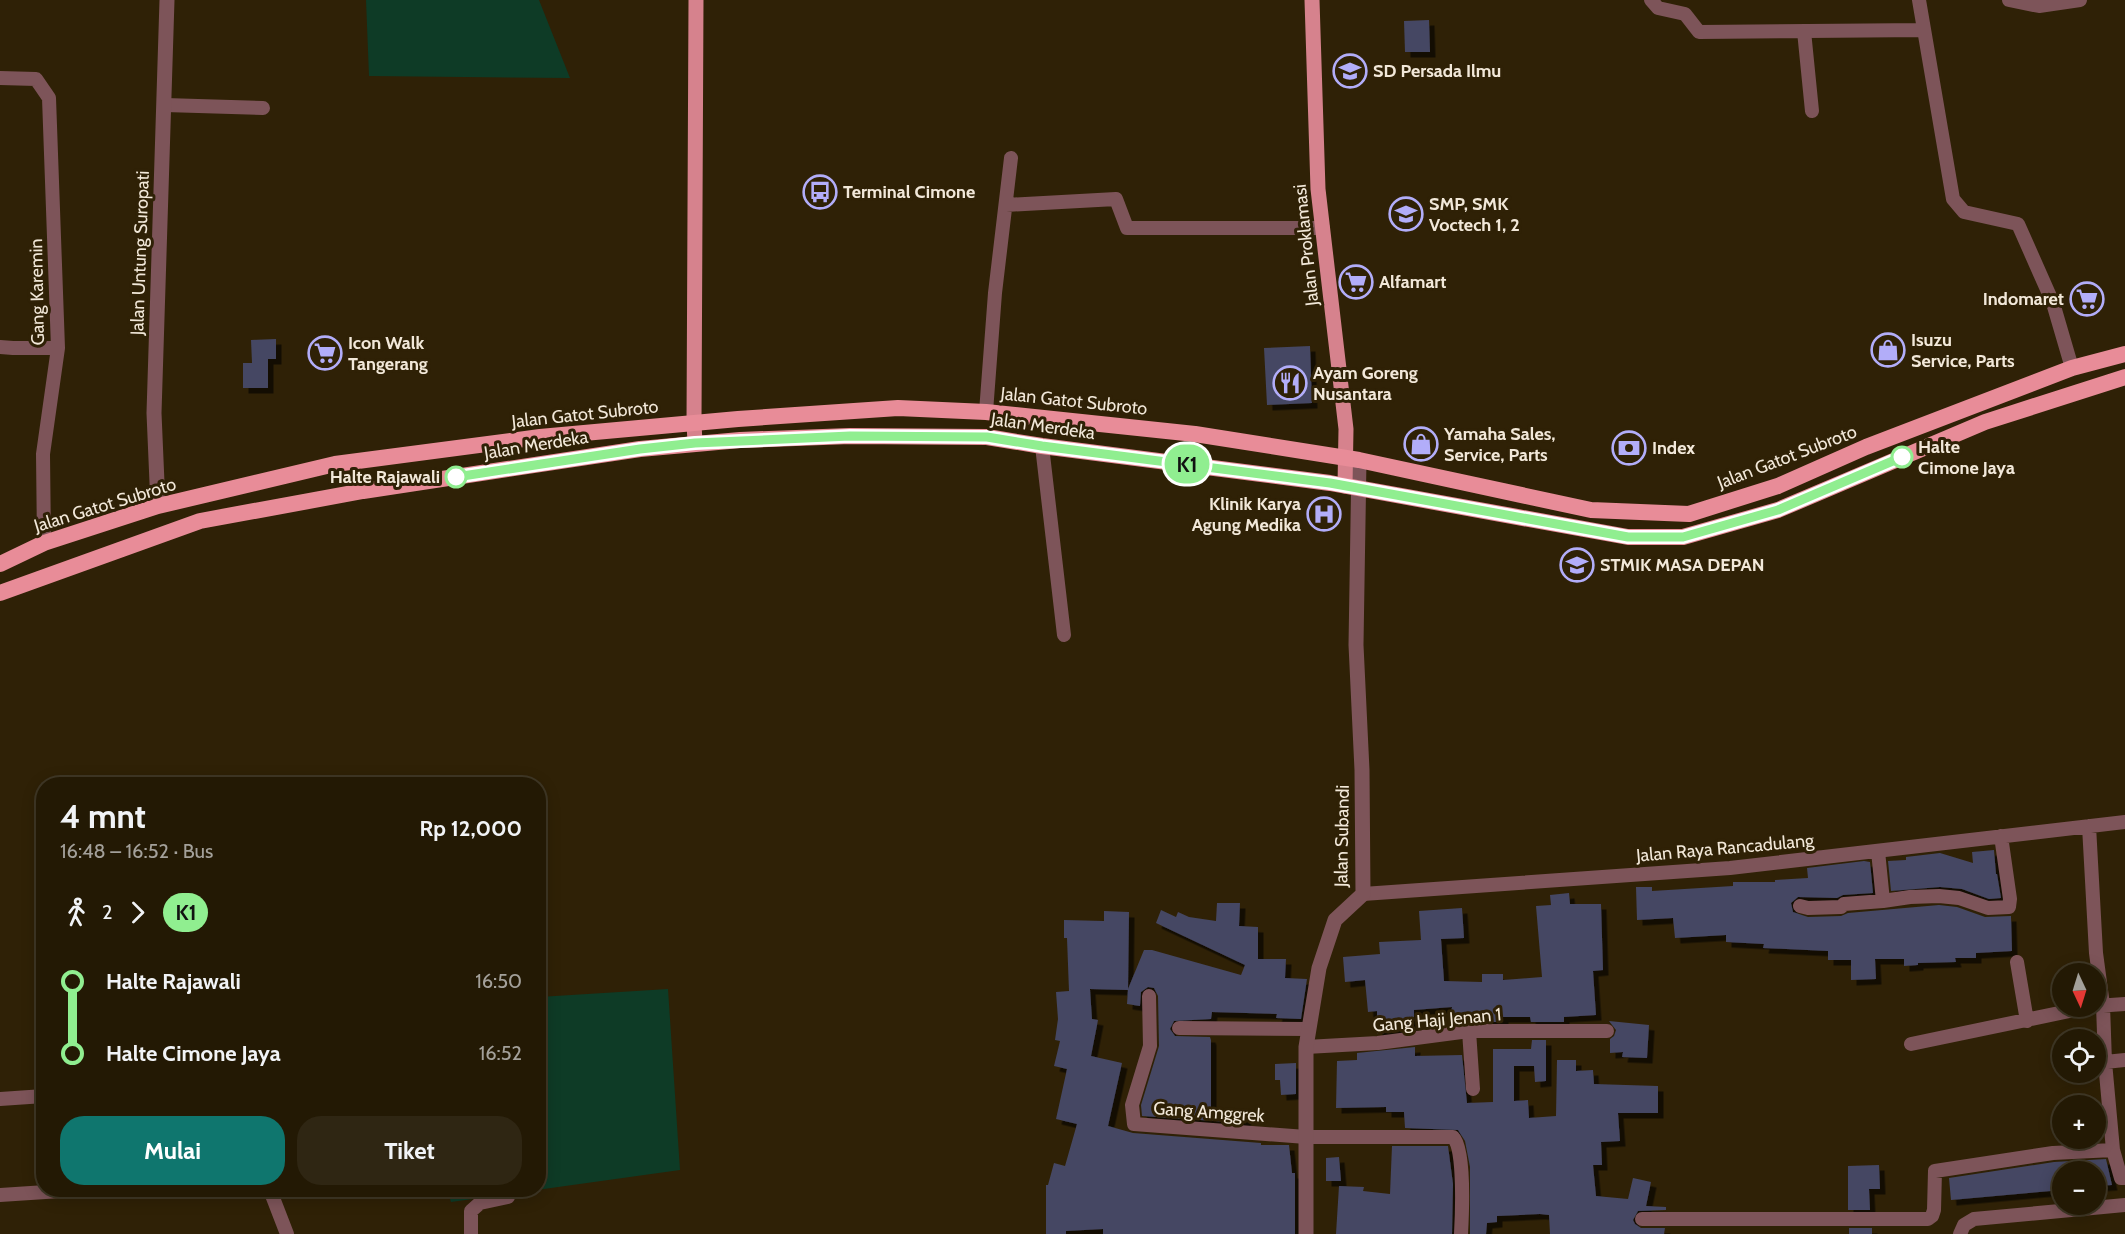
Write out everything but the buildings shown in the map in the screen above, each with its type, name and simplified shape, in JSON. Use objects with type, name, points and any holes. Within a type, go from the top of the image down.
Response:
[{"type":"highway","name":"Jalan Gatot Subroto","points":[[0,564],[44,543],[158,506],[336,464],[540,437],[898,408],[986,412],[1195,434],[1353,459],[1591,510],[1689,514],[1778,486],[1866,447],[2072,368],[2125,354]]},
{"type":"highway","points":[[1352,488],[1628,537],[1683,537],[1778,510],[1985,422],[2125,377]]},
{"type":"highway","name":"Jalan Merdeka","points":[[0,593],[200,521],[363,490],[695,443],[850,436],[987,437],[1352,488]]},
{"type":"main road","points":[[695,443],[696,0]]},
{"type":"main road","name":"Jalan Proklamasi","points":[[1312,0],[1318,189],[1346,429],[1353,459]]},
{"type":"street","name":"Jalan Untung Suropati","points":[[158,506],[154,414],[165,105],[166,0]]},
{"type":"street","points":[[1651,0],[1658,8],[1688,15],[1699,32],[1923,30]]},
{"type":"street","points":[[1919,0],[1953,199],[1964,212],[2018,224],[2053,303],[2072,368]]},
{"type":"street","points":[[2009,0],[2039,6],[2079,0]]},
{"type":"street","points":[[1804,31],[1812,111]]},
{"type":"street","name":"Gang Karemin","points":[[0,78],[36,79],[49,98],[57,348],[43,454],[44,543]]},
{"type":"street","points":[[165,105],[263,108]]},
{"type":"street","points":[[986,412],[995,293],[1011,158]]},
{"type":"street","points":[[1006,205],[1116,199],[1127,228],[1323,228]]},
{"type":"street","points":[[0,347],[57,348]]},
{"type":"street","points":[[1042,446],[1064,635]]},
{"type":"street","name":"Jalan Subandi","points":[[1306,1234],[1306,1047],[1308,1029],[1319,968],[1335,920],[1363,894],[1362,770],[1356,645],[1353,459]]},
{"type":"street","name":"Jalan Raya Rancadulang","points":[[1363,894],[1730,868],[2125,822]]},
{"type":"street","points":[[2089,826],[2096,963]]},
{"type":"street","points":[[1800,906],[1808,909],[1840,907],[1844,904],[1939,896],[1959,898],[1988,908],[2009,907],[2010,899],[2001,836]]},
{"type":"street","points":[[1878,851],[1883,901]]},
{"type":"street","points":[[2017,962],[2027,1021]]},
{"type":"street","name":"Gang Amggrek","points":[[1149,996],[1150,1046],[1132,1106],[1134,1124],[1306,1137]]},
{"type":"street","points":[[2106,1005],[2125,1004]]},
{"type":"street","points":[[1911,1044],[2052,1016]]},
{"type":"street","points":[[1179,1028],[1308,1029]]},
{"type":"street","points":[[1469,1031],[1473,1089]]},
{"type":"street","name":"Gang Haji Jenan 1","points":[[1306,1047],[1378,1043],[1469,1031],[1607,1031]]},
{"type":"street","points":[[2106,1062],[2125,1060]]},
{"type":"street","points":[[2106,1073],[2113,1150],[2121,1178],[2125,1178]]},
{"type":"street","points":[[0,1099],[36,1097]]},
{"type":"street","points":[[1306,1137],[1447,1136],[1455,1138],[1464,1197],[1461,1234]]},
{"type":"street","points":[[1642,1219],[1928,1219],[1934,1210],[1935,1171],[2053,1153],[2113,1150]]},
{"type":"street","points":[[0,1195],[36,1193]]},
{"type":"street","points":[[273,1197],[287,1234]]},
{"type":"street","points":[[471,1234],[471,1211],[480,1203],[508,1197]]},
{"type":"street","points":[[1960,1234],[1964,1225],[1974,1219],[2125,1205]]},
{"type":"street","points":[[1687,1234],[1688,1219]]},
{"type":"green space","points":[[366,0],[539,0],[570,78],[369,76]]},
{"type":"green space","points":[[668,989],[680,1170],[546,1189],[546,997]]},
{"type":"green space","points":[[449,1197],[487,1197],[451,1202]]},
{"type":"bus line","name":"K1","points":[[456,477],[640,449],[695,443],[850,436],[987,437],[1330,483],[1628,537],[1683,537],[1778,510],[1902,457]]},
{"type":"place","name":"SD Persada Ilmu","points":[[1350,71]]},
{"type":"place","name":"Terminal Cimone","points":[[820,192]]},
{"type":"place","name":"SMP, SMK Voctech 1, 2","points":[[1406,214]]},
{"type":"place","name":"Alfamart","points":[[1356,282]]},
{"type":"place","name":"Indomaret","points":[[2087,299]]},
{"type":"place","name":"Isuzu Service, Parts","points":[[1888,350]]},
{"type":"place","name":"Icon Walk Tangerang","points":[[325,353]]},
{"type":"place","name":"Ayam Goreng Nusantara","points":[[1290,383]]},
{"type":"place","name":"Yamaha Sales, Service, Parts","points":[[1421,444]]},
{"type":"place","name":"Index","points":[[1629,448]]},
{"type":"place","name":"Halte Cimone Jaya","points":[[1902,457]]},
{"type":"place","name":"Halte Rajawali","points":[[456,477]]},
{"type":"place","name":"Klinik Karya Agung Medika","points":[[1324,514]]},
{"type":"place","name":"STMIK MASA DEPAN","points":[[1577,565]]}]
